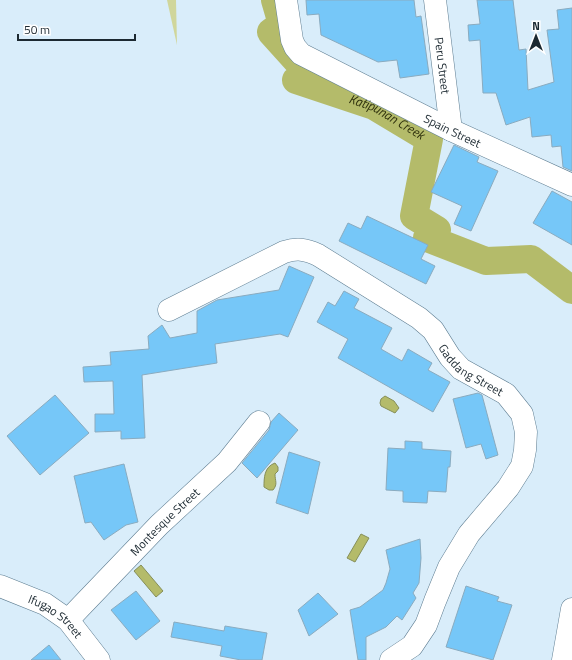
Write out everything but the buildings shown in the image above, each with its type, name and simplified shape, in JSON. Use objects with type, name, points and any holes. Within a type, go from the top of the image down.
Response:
[{"type":"street","name":"Spain Street","points":[[286,0],[292,40],[295,47],[301,54],[451,130],[572,185]]},
{"type":"street","name":"Peru Street","points":[[435,0],[451,130]]},
{"type":"street","name":"Gaddang Street","points":[[169,310],[284,252],[294,249],[306,249],[419,318],[433,330],[450,357],[461,368],[506,394],[522,414],[526,432],[522,466],[508,488],[469,534],[449,567],[426,625],[412,646],[391,660]]},
{"type":"street","name":"Montesque Street","points":[[68,620],[159,525],[227,462],[259,422]]},
{"type":"street","name":"Ifugao Street","points":[[0,586],[45,604],[68,620],[99,660]]},
{"type":"street","points":[[563,660],[572,609]]},
{"type":"shaded area","points":[[167,0],[176,0],[177,45]]},
{"type":"shaded area","points":[[385,396],[394,401],[399,408],[395,413],[381,406],[381,399]]},
{"type":"shaded area","points":[[275,463],[278,467],[278,471],[275,474],[276,484],[273,490],[269,490],[264,487],[265,477],[269,467]]},
{"type":"shaded area","points":[[361,534],[369,538],[355,562],[347,558]]},
{"type":"shaded area","points":[[141,565],[163,591],[156,597],[134,571]]},
{"type":"waterway","name":"Katipunan Creek","points":[[275,0],[282,24],[271,32],[308,73],[296,80],[374,106],[429,139],[414,216],[437,230],[427,238],[486,261],[531,259],[572,290]]}]
